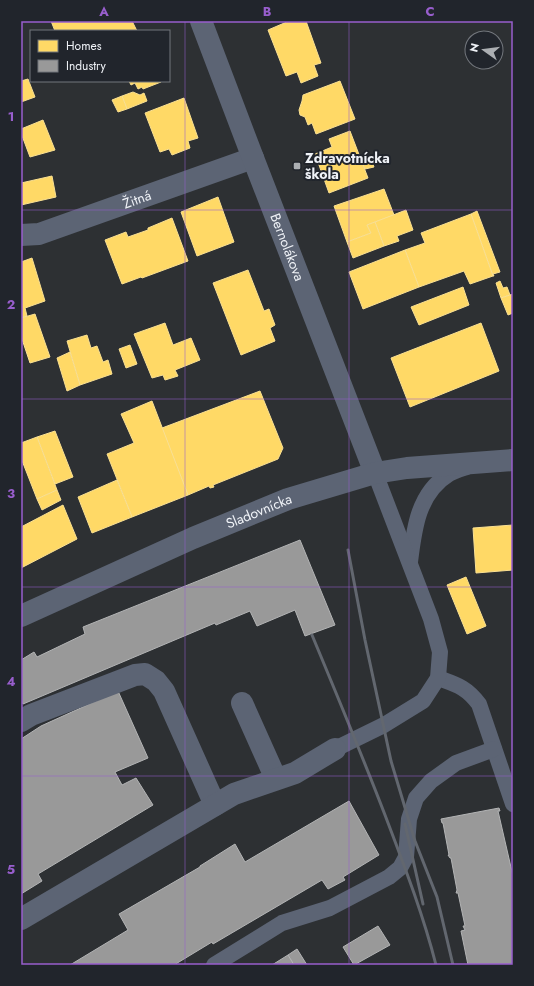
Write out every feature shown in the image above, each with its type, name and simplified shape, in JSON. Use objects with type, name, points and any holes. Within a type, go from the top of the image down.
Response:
[{"type":"street","name":"Bernolákova","points":[[201,21],[375,473]]},
{"type":"street","name":"Žitná","points":[[21,235],[39,234],[253,158]]},
{"type":"street","name":"Sladovnícka","points":[[21,616],[193,538],[288,499],[375,473],[407,468],[513,460]]},
{"type":"street","points":[[21,721],[31,715],[135,675],[146,674],[156,680],[164,691],[215,805]]},
{"type":"street","points":[[242,703],[276,779]]},
{"type":"street","points":[[21,919],[234,794],[295,773],[335,749]]},
{"type":"lane","points":[[410,563],[414,533],[421,505],[432,488],[449,474],[479,463]]},
{"type":"lane","points":[[335,749],[384,725],[423,701],[438,678],[440,652],[431,619],[375,473]]},
{"type":"lane","points":[[438,678],[460,686],[471,694],[479,704],[513,804]]},
{"type":"lane","points":[[214,965],[282,923],[330,908],[389,877],[400,868],[406,857],[409,819],[416,798],[431,781],[456,763],[494,748]]},
{"type":"building: Homes","points":[[51,21],[132,21],[136,30],[55,30]]},
{"type":"building: Homes","points":[[289,21],[306,21],[321,63],[314,65],[318,76],[301,83],[297,72],[286,76],[268,30]]},
{"type":"building: Homes","points":[[28,79],[35,97],[21,102],[21,81]]},
{"type":"building: Homes","points":[[340,81],[355,119],[316,134],[312,123],[308,125],[305,117],[300,115],[299,110],[303,95]]},
{"type":"building: Homes","points":[[130,82],[161,82],[143,89],[142,87],[138,89],[135,83],[131,85]]},
{"type":"building: Homes","points":[[133,92],[140,95],[144,93],[147,101],[127,109],[122,96]]},
{"type":"building: Homes","points":[[122,96],[127,109],[118,112],[112,100]]},
{"type":"building: Homes","points":[[184,98],[198,138],[188,141],[190,148],[172,155],[169,149],[160,152],[145,113]]},
{"type":"building: Homes","points":[[43,120],[55,150],[30,157],[21,133],[21,129]]},
{"type":"building: Homes","points":[[350,131],[368,178],[329,193],[315,154],[332,147],[329,139]]},
{"type":"building: Homes","points":[[370,157],[374,167],[365,169],[361,160]]},
{"type":"building: Homes","points":[[52,176],[56,197],[21,205],[21,183]]},
{"type":"building: Homes","points":[[384,189],[394,215],[367,225],[371,233],[347,242],[334,206]]},
{"type":"building: Homes","points":[[218,197],[234,242],[197,256],[181,212]]},
{"type":"building: Homes","points":[[406,210],[413,230],[397,236],[399,241],[384,246],[375,222]]},
{"type":"building: Homes","points":[[477,211],[500,272],[493,274],[494,276],[493,276],[471,214]]},
{"type":"building: Homes","points":[[471,214],[493,276],[470,284],[464,271],[419,287],[405,250],[425,243],[421,233]]},
{"type":"building: Homes","points":[[172,218],[188,261],[122,284],[105,240],[126,232],[128,237],[148,230],[148,228]]},
{"type":"building: Homes","points":[[375,222],[384,246],[353,258],[347,242],[371,233],[367,225]]},
{"type":"building: Homes","points":[[405,250],[419,287],[363,309],[349,272]]},
{"type":"building: Homes","points":[[32,258],[45,301],[25,308],[27,316],[21,318],[21,262]]},
{"type":"building: Homes","points":[[248,270],[264,311],[269,309],[275,325],[270,328],[275,341],[241,355],[213,283]]},
{"type":"building: Homes","points":[[500,281],[503,288],[507,287],[510,295],[501,298],[496,283]]},
{"type":"building: Homes","points":[[463,287],[469,305],[419,325],[411,307]]},
{"type":"building: Homes","points":[[513,294],[513,313],[508,315],[501,298]]},
{"type":"building: Homes","points":[[35,314],[50,357],[30,363],[21,336],[21,318]]},
{"type":"building: Homes","points":[[165,323],[173,345],[191,338],[200,360],[175,370],[178,376],[165,380],[163,375],[152,378],[134,334]]},
{"type":"building: Homes","points":[[481,323],[499,371],[410,407],[391,358]]},
{"type":"building: Homes","points":[[87,335],[91,348],[97,346],[103,362],[108,360],[112,374],[80,385],[67,341]]},
{"type":"building: Homes","points":[[130,345],[137,364],[126,368],[119,349]]},
{"type":"building: Homes","points":[[70,352],[80,385],[67,391],[57,358]]},
{"type":"building: Homes","points":[[260,391],[283,448],[278,459],[213,485],[214,487],[210,488],[209,486],[188,495],[162,428]]},
{"type":"building: Homes","points":[[152,401],[188,495],[132,517],[107,454],[134,443],[121,414]]},
{"type":"building: Homes","points":[[55,431],[73,477],[55,484],[37,437]]},
{"type":"building: Homes","points":[[37,437],[57,490],[37,499],[21,458],[21,443]]},
{"type":"building: Homes","points":[[117,480],[132,517],[92,533],[78,497]]},
{"type":"building: Homes","points":[[57,490],[61,500],[42,510],[37,499]]},
{"type":"building: Homes","points":[[63,505],[77,539],[21,568],[21,527]]},
{"type":"building: Homes","points":[[513,525],[513,570],[476,573],[473,528]]},
{"type":"building: Homes","points":[[466,577],[486,626],[467,634],[447,585]]},
{"type":"building: Industry","points":[[300,540],[335,625],[305,636],[295,610],[257,626],[250,611],[216,625],[215,623],[23,704],[21,700],[21,660],[34,652],[37,657],[85,634],[83,627]]},
{"type":"building: Industry","points":[[118,691],[148,758],[115,772],[122,785],[136,778],[153,805],[38,874],[42,881],[21,894],[21,739],[41,726]]},
{"type":"building: Industry","points":[[349,801],[379,855],[343,877],[345,880],[328,889],[322,880],[213,944],[212,942],[174,965],[70,965],[128,930],[119,914],[200,867],[235,844],[245,862]]},
{"type":"building: Industry","points":[[499,808],[500,811],[498,811],[513,876],[513,965],[468,965],[461,931],[465,930],[463,926],[465,926],[458,893],[456,893],[457,890],[451,858],[448,855],[441,819]]},
{"type":"building: Industry","points":[[378,926],[390,945],[354,965],[343,947]]},
{"type":"building: Industry","points":[[297,949],[307,965],[294,965],[288,955]]},
{"type":"building: Industry","points":[[288,955],[294,965],[272,965]]},
{"type":"railway","points":[[348,550],[365,640],[391,761],[415,841],[437,897],[453,965]]},
{"type":"railway","points":[[312,635],[399,852],[419,908],[436,965]]},
{"type":"railway","points":[[405,824],[423,904]]},
{"type":"place","name":"Zdravotnícka škola","points":[[297,166]]}]
